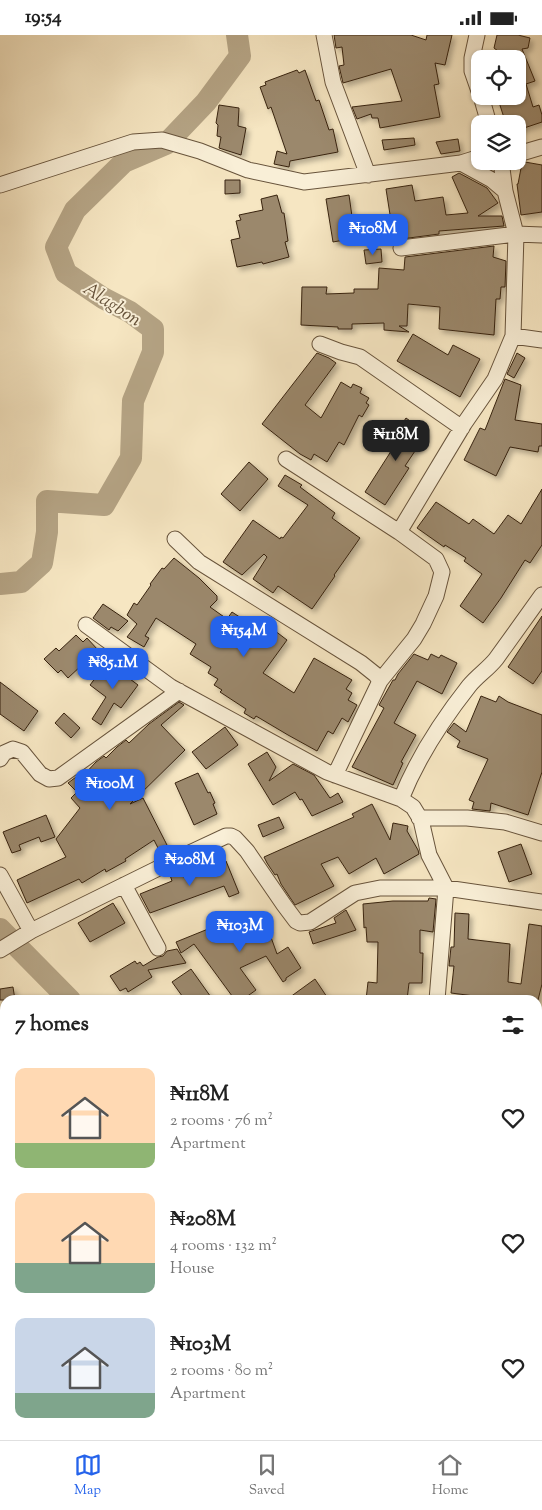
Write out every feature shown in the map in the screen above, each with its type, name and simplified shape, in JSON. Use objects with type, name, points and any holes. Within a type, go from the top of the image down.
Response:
[{"type":"street","points":[[324,35],[333,82],[368,175]]},
{"type":"street","points":[[474,50],[477,35]]},
{"type":"street","points":[[0,185],[133,142],[162,140],[200,151],[248,170],[304,183],[461,163],[471,160]]},
{"type":"street","points":[[526,151],[542,147]]},
{"type":"street","points":[[461,163],[492,179],[505,191]]},
{"type":"street","points":[[399,532],[462,428],[495,379],[513,336],[516,234],[505,191],[502,170]]},
{"type":"street","points":[[401,248],[516,234],[542,235]]},
{"type":"street","points":[[513,336],[542,340]]},
{"type":"street","points":[[320,343],[341,352],[360,357],[462,428]]},
{"type":"street","points":[[286,459],[399,532],[436,559],[442,572],[436,595],[423,624],[414,639],[380,681],[335,775]]},
{"type":"street","points":[[175,539],[199,562],[361,663],[376,675],[380,681]]},
{"type":"street","points":[[401,799],[406,785],[439,728],[470,684],[490,667],[542,595]]},
{"type":"street","points":[[86,625],[178,691],[327,772],[401,799],[413,807],[419,818],[429,855],[446,888],[437,995]]},
{"type":"street","points":[[0,759],[4,753],[13,749],[22,752],[40,774],[49,779],[58,778],[178,691]]},
{"type":"street","points":[[419,818],[467,818],[505,821],[542,833]]},
{"type":"street","points":[[0,950],[26,933],[190,853],[231,836],[247,851],[284,905],[296,921],[300,923],[310,922],[355,893],[380,888],[446,888],[542,902]]},
{"type":"street","points":[[0,875],[26,933]]},
{"type":"street","points":[[124,885],[158,948]]},
{"type":"building","points":[[334,35],[411,35],[426,40],[427,35],[452,35],[445,65],[435,63],[439,84],[434,85],[440,117],[380,128],[378,118],[372,118],[371,114],[357,119],[352,107],[402,101],[391,69],[343,83],[339,66],[344,65],[342,47],[336,48]]},
{"type":"building","points":[[497,35],[518,35],[530,38],[528,48],[522,50],[497,50],[494,48]]},
{"type":"building","points":[[526,59],[535,81],[526,84]]},
{"type":"building","points":[[297,70],[299,73],[305,70],[316,101],[319,100],[329,130],[333,129],[338,152],[290,161],[289,167],[274,164],[277,151],[287,154],[271,107],[268,109],[260,87],[266,85],[265,82]]},
{"type":"building","points":[[526,84],[533,107],[539,105],[542,122],[526,127],[526,115],[503,115],[500,105],[526,105]]},
{"type":"building","points":[[219,105],[239,108],[238,126],[246,128],[241,155],[219,148],[221,137],[217,136],[218,125],[216,123]]},
{"type":"building","points":[[414,138],[415,145],[384,150],[382,140]]},
{"type":"building","points":[[458,139],[460,151],[441,154],[436,142]]},
{"type":"building","points":[[526,162],[542,165],[542,212],[521,215],[518,184],[521,170],[526,170]]},
{"type":"building","points":[[459,173],[487,188],[498,203],[478,216],[502,216],[504,226],[439,231],[439,234],[394,240],[386,189],[412,185],[415,201],[443,197],[446,215],[468,213],[452,177]]},
{"type":"building","points":[[225,180],[240,180],[240,193],[225,194]]},
{"type":"building","points":[[277,195],[282,213],[284,213],[288,241],[285,242],[289,257],[263,264],[262,262],[237,267],[231,240],[240,238],[236,221],[241,220],[239,215],[263,210],[261,199]]},
{"type":"building","points":[[349,195],[355,238],[333,242],[326,199]]},
{"type":"building","points":[[494,246],[493,257],[506,261],[505,287],[501,287],[500,299],[496,299],[494,335],[439,329],[440,307],[408,304],[407,326],[399,326],[409,332],[384,330],[384,323],[352,324],[352,329],[301,325],[302,287],[327,287],[326,294],[354,293],[354,289],[378,289],[379,268],[404,270],[405,257]]},
{"type":"building","points":[[381,249],[382,262],[366,264],[364,250]]},
{"type":"building","points":[[413,334],[448,355],[453,345],[480,359],[460,397],[397,361]]},
{"type":"building","points":[[317,353],[336,363],[305,405],[321,418],[341,382],[351,388],[353,384],[362,388],[360,393],[369,398],[366,403],[369,405],[362,417],[359,415],[344,445],[339,442],[327,462],[314,454],[311,460],[300,454],[262,424]]},
{"type":"building","points":[[517,353],[525,358],[514,378],[507,374]]},
{"type":"building","points":[[505,379],[521,385],[515,420],[542,424],[542,446],[539,446],[538,452],[510,447],[496,476],[464,460],[480,428],[485,430]]},
{"type":"building","points":[[406,418],[427,433],[405,466],[409,468],[385,505],[365,492],[395,445],[390,442]]},
{"type":"building","points":[[249,462],[268,479],[240,511],[221,494]]},
{"type":"building","points":[[285,475],[302,485],[300,487],[335,513],[332,518],[360,538],[312,609],[278,586],[273,593],[253,579],[267,557],[264,554],[242,575],[223,562],[253,520],[280,539],[281,537],[283,538],[308,505],[278,486]]},
{"type":"building","points":[[542,489],[542,545],[530,563],[525,560],[483,623],[460,606],[482,574],[464,561],[466,558],[445,545],[444,547],[417,528],[436,502],[469,524],[473,519],[494,534],[508,515],[521,524]]},
{"type":"building","points":[[174,558],[199,578],[217,596],[217,600],[210,607],[227,619],[232,612],[261,631],[266,624],[287,640],[263,673],[294,693],[314,658],[352,680],[346,689],[352,693],[348,700],[357,705],[348,722],[342,718],[333,734],[328,731],[317,751],[256,716],[254,719],[244,713],[246,709],[220,692],[222,690],[214,685],[218,679],[208,673],[211,667],[190,654],[196,644],[156,618],[145,636],[149,638],[144,647],[127,637],[137,624],[127,615],[134,603],[137,605],[162,568],[164,569]]},
{"type":"building","points":[[103,604],[128,621],[118,631],[111,627],[109,630],[93,618]]},
{"type":"building","points":[[542,616],[542,671],[533,684],[508,667]]},
{"type":"building","points":[[76,635],[83,642],[87,638],[98,650],[68,678],[61,670],[58,673],[44,659],[56,648],[59,651]]},
{"type":"building","points":[[414,654],[428,660],[431,654],[439,658],[441,655],[457,663],[442,694],[417,681],[394,723],[416,735],[401,762],[403,763],[393,785],[352,767],[384,708],[379,705],[393,680],[395,680]]},
{"type":"building","points":[[115,662],[133,676],[130,679],[138,685],[121,708],[114,703],[101,725],[92,719],[106,697],[90,685],[103,668],[108,672]]},
{"type":"building","points":[[0,682],[38,711],[24,731],[0,714]]},
{"type":"building","points":[[481,696],[496,702],[499,696],[508,702],[542,715],[542,772],[528,815],[491,803],[490,811],[472,809],[474,802],[469,800],[488,759],[457,747],[460,741],[447,732],[454,723],[466,732]]},
{"type":"building","points":[[179,702],[184,705],[161,725],[185,750],[130,804],[143,798],[168,847],[160,852],[154,840],[125,859],[126,861],[106,872],[105,869],[82,883],[79,879],[27,903],[17,880],[66,857],[56,839],[80,808],[71,798],[77,792],[68,783],[76,777],[79,780],[96,762],[104,756],[106,758],[126,740],[129,743],[149,724]]},
{"type":"building","points":[[64,713],[80,728],[71,738],[55,723]]},
{"type":"building","points":[[225,727],[238,745],[206,769],[192,752]]},
{"type":"building","points":[[267,752],[276,767],[269,781],[293,764],[314,775],[330,798],[338,793],[343,802],[312,816],[302,799],[300,800],[295,792],[273,805],[248,764]]},
{"type":"building","points":[[198,773],[208,793],[210,792],[217,814],[194,825],[175,783]]},
{"type":"building","points":[[372,804],[390,840],[393,823],[408,826],[407,831],[419,854],[384,874],[376,858],[349,874],[338,857],[321,864],[334,886],[295,905],[281,884],[277,874],[275,875],[264,857],[354,817],[352,814]]},
{"type":"building","points":[[46,815],[55,837],[41,842],[39,837],[19,845],[21,850],[12,853],[3,832]]},
{"type":"building","points":[[279,817],[284,828],[263,837],[258,825]]},
{"type":"building","points":[[521,844],[532,874],[509,882],[498,852]]},
{"type":"building","points":[[226,861],[239,893],[229,897],[224,886],[150,913],[140,894],[172,881],[170,875],[180,871],[183,877]]},
{"type":"building","points":[[429,898],[436,899],[433,932],[420,930],[420,953],[423,953],[422,983],[409,983],[408,995],[367,995],[368,982],[377,983],[378,942],[367,942],[366,927],[364,928],[363,904],[393,901],[428,901]]},
{"type":"building","points":[[113,903],[125,923],[90,942],[78,923]]},
{"type":"building","points":[[346,910],[356,930],[313,944],[309,932],[336,923],[334,918]]},
{"type":"building","points":[[259,913],[260,916],[263,915],[277,954],[288,947],[301,968],[283,982],[266,956],[240,968],[256,990],[249,995],[231,995],[194,944],[181,953],[176,942],[213,927],[213,929]]},
{"type":"building","points":[[455,913],[469,914],[468,939],[510,944],[508,982],[521,984],[529,924],[542,926],[542,984],[539,995],[467,995],[451,993],[454,966],[449,966],[451,947],[454,947]]},
{"type":"building","points":[[177,949],[186,963],[148,970],[152,977],[128,992],[126,988],[120,991],[110,976],[135,961],[137,964],[140,962],[143,966],[163,956],[167,951]]},
{"type":"building","points":[[191,969],[209,995],[181,995],[172,982]]},
{"type":"building","points":[[315,979],[326,995],[293,995]]},
{"type":"building","points":[[13,987],[14,995],[0,995],[0,989]]},
{"type":"waterway","name":"Alagbon","points":[[0,584],[21,582],[42,563],[47,532],[47,501],[104,505],[131,458],[133,401],[153,352],[153,329],[130,312],[103,298],[66,273],[56,247],[75,210],[124,162],[166,144],[206,102],[240,56],[237,35]]},
{"type":"waterway","name":"Alagbon","points":[[0,929],[65,995]]}]
